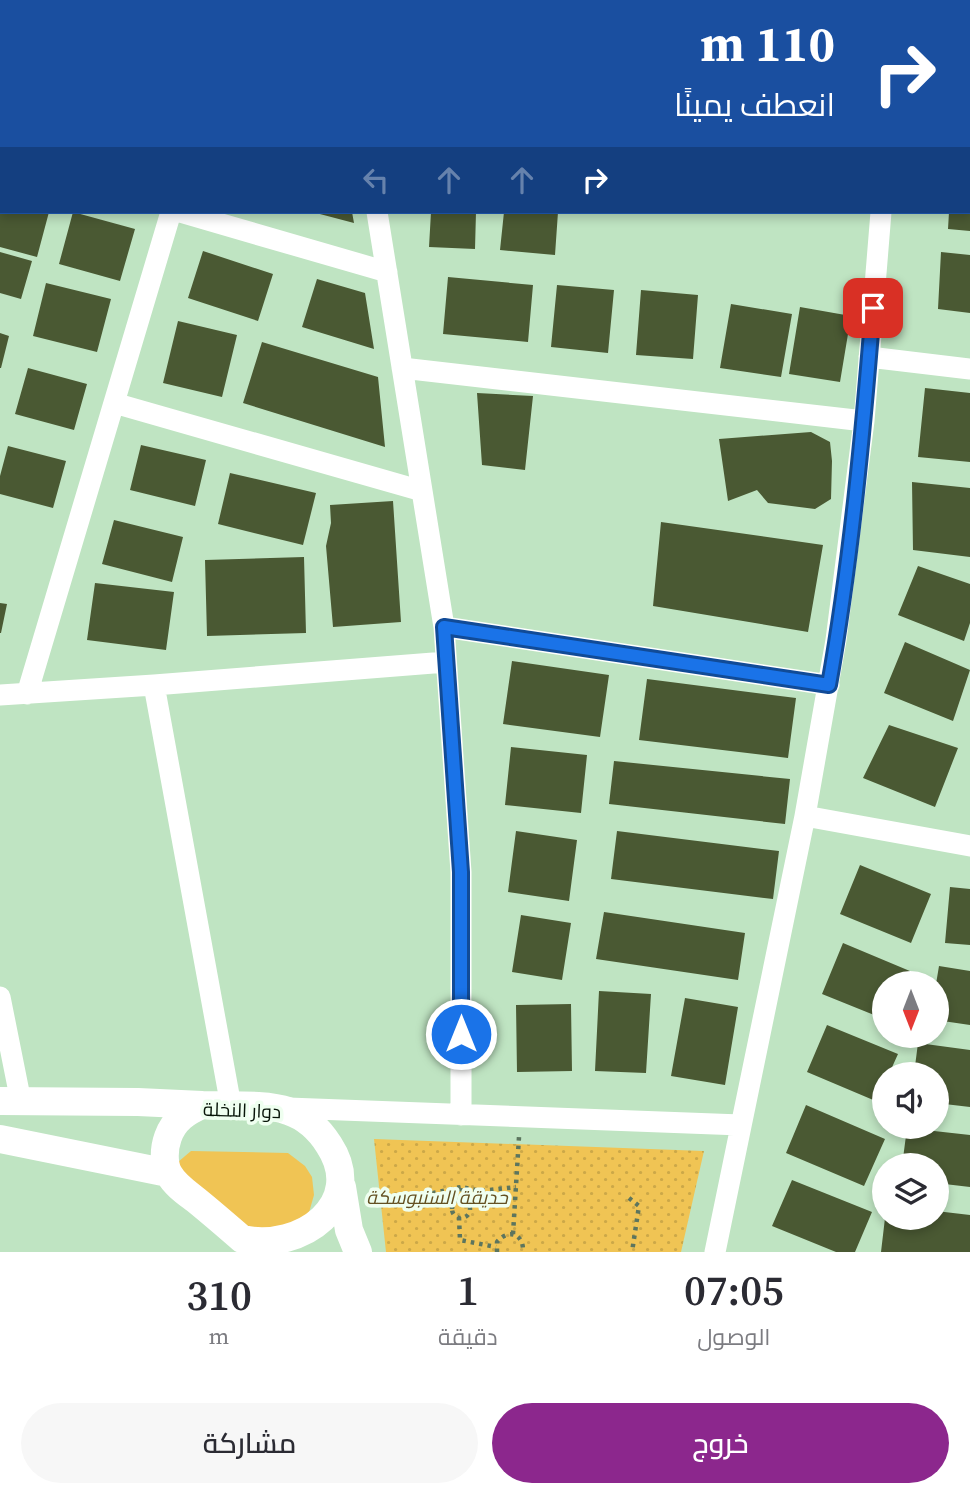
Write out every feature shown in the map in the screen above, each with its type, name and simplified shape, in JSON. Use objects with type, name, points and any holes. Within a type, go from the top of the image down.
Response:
[{"type":"street","points":[[27,694],[170,214]]},
{"type":"street","points":[[187,214],[387,272]]},
{"type":"street","points":[[377,214],[444,627],[461,872],[461,1115]]},
{"type":"street","points":[[715,1252],[806,816],[829,685],[864,421],[881,214]]},
{"type":"street","points":[[869,356],[970,369]]},
{"type":"street","points":[[402,368],[864,421]]},
{"type":"street","points":[[114,403],[422,491]]},
{"type":"street","points":[[444,627],[829,685]]},
{"type":"street","points":[[0,695],[446,662]]},
{"type":"street","points":[[154,685],[232,1106]]},
{"type":"street","points":[[806,816],[970,846]]},
{"type":"street","points":[[0,997],[10,1101],[202,1105]]},
{"type":"street","name":"دوار النخلة","points":[[168,1173],[165,1145],[170,1131],[189,1111],[202,1105],[289,1111],[314,1126],[333,1151],[349,1230],[358,1252]]},
{"type":"street","points":[[275,1108],[741,1125]]},
{"type":"street","points":[[0,1139],[168,1173],[181,1188],[252,1248],[290,1247],[320,1230],[335,1210],[341,1185]]},
{"type":"path","points":[[513,1234],[520,1117]]},
{"type":"path","points":[[424,1195],[461,1187],[481,1191],[516,1187]]},
{"type":"path","points":[[460,1200],[461,1187]]},
{"type":"path","points":[[629,1198],[639,1206],[632,1252]]},
{"type":"path","points":[[460,1200],[466,1201],[470,1208],[467,1216],[459,1217],[454,1214],[452,1208],[460,1200]]},
{"type":"path","points":[[459,1217],[460,1240],[496,1249],[497,1242],[503,1235],[513,1234],[523,1243],[524,1252]]},
{"type":"green space","name":"حديقة السنبوسكة","points":[[374,1139],[704,1151],[681,1252],[386,1252]]},
{"type":"green space","points":[[191,1151],[288,1153],[305,1166],[312,1177],[314,1195],[308,1216],[299,1226],[249,1230],[174,1174],[178,1162]]},
{"type":"building","points":[[0,214],[48,214],[37,257],[0,247]]},
{"type":"building","points":[[72,214],[135,229],[120,281],[59,264]]},
{"type":"building","points":[[320,214],[352,214],[354,223]]},
{"type":"building","points":[[431,214],[476,214],[475,249],[429,247]]},
{"type":"building","points":[[504,214],[558,214],[555,255],[500,250]]},
{"type":"building","points":[[949,214],[970,214],[970,231],[948,229]]},
{"type":"building","points":[[203,251],[273,274],[258,321],[188,298]]},
{"type":"building","points":[[0,252],[32,261],[21,299],[0,293]]},
{"type":"building","points":[[941,252],[970,255],[970,313],[938,309]]},
{"type":"building","points":[[448,277],[533,285],[528,342],[443,334]]},
{"type":"building","points":[[317,279],[365,293],[374,349],[302,327]]},
{"type":"building","points":[[46,283],[111,299],[97,352],[33,336]]},
{"type":"building","points":[[557,285],[614,290],[608,353],[551,347]]},
{"type":"building","points":[[641,290],[698,295],[693,359],[636,355]]},
{"type":"building","points":[[731,304],[792,314],[781,377],[720,368]]},
{"type":"building","points":[[800,307],[851,316],[840,382],[789,374]]},
{"type":"building","points":[[178,321],[237,335],[222,397],[163,383]]},
{"type":"building","points":[[0,333],[9,336],[1,368],[0,368]]},
{"type":"building","points":[[262,342],[378,377],[385,447],[243,403]]},
{"type":"building","points":[[28,368],[87,384],[74,430],[15,414]]},
{"type":"building","points":[[925,388],[970,393],[970,462],[918,457]]},
{"type":"building","points":[[477,393],[533,396],[525,470],[482,465]]},
{"type":"building","points":[[811,432],[830,442],[831,499],[815,509],[768,503],[757,490],[728,501],[719,439]]},
{"type":"building","points":[[141,445],[206,460],[195,506],[130,490]]},
{"type":"building","points":[[8,446],[66,461],[53,508],[0,494],[0,476]]},
{"type":"building","points":[[230,473],[316,493],[303,545],[218,524]]},
{"type":"building","points":[[912,482],[970,488],[970,557],[913,550]]},
{"type":"building","points":[[393,501],[401,622],[333,627],[326,546],[331,523],[330,505]]},
{"type":"building","points":[[114,520],[183,537],[172,582],[102,564]]},
{"type":"building","points":[[661,522],[823,545],[808,632],[653,606]]},
{"type":"building","points":[[304,557],[306,633],[207,636],[205,560]]},
{"type":"building","points":[[918,566],[970,584],[970,623],[964,641],[898,615]]},
{"type":"building","points":[[95,583],[174,592],[166,650],[87,640]]},
{"type":"building","points":[[0,603],[7,604],[1,633],[0,633]]},
{"type":"building","points":[[905,642],[970,670],[953,721],[884,693]]},
{"type":"building","points":[[512,661],[609,675],[600,737],[503,724]]},
{"type":"building","points":[[647,679],[796,698],[788,758],[639,740]]},
{"type":"building","points":[[889,725],[958,748],[935,807],[863,778]]},
{"type":"building","points":[[511,747],[587,755],[581,813],[505,805]]},
{"type":"building","points":[[614,761],[790,779],[785,824],[609,804]]},
{"type":"building","points":[[516,831],[577,840],[569,901],[508,892]]},
{"type":"building","points":[[617,831],[779,851],[773,899],[611,879]]},
{"type":"building","points":[[860,865],[931,894],[911,943],[840,914]]},
{"type":"building","points":[[950,887],[970,889],[970,945],[945,943]]},
{"type":"building","points":[[604,912],[745,933],[738,980],[596,959]]},
{"type":"building","points":[[521,915],[571,923],[562,980],[512,972]]},
{"type":"building","points":[[843,943],[910,971],[872,971],[872,1014],[822,994]]},
{"type":"building","points":[[939,966],[970,971],[970,1025],[949,1022],[949,971],[938,971]]},
{"type":"building","points":[[599,991],[651,994],[646,1073],[595,1071]]},
{"type":"building","points":[[685,998],[738,1007],[725,1085],[671,1076]]},
{"type":"building","points":[[571,1004],[572,1071],[517,1072],[516,1005]]},
{"type":"building","points":[[827,1025],[872,1043],[872,1048],[883,1048],[898,1054],[894,1062],[872,1062],[872,1099],[807,1072]]},
{"type":"building","points":[[917,1048],[970,1050],[970,1107],[949,1105],[949,1062],[916,1062]]},
{"type":"building","points":[[806,1105],[872,1133],[872,1139],[885,1139],[879,1153],[872,1153],[872,1168],[864,1186],[786,1153]]},
{"type":"building","points":[[949,1133],[970,1135],[970,1187],[949,1185],[949,1153],[904,1153],[906,1139],[949,1139]]},
{"type":"building","points":[[792,1180],[872,1212],[855,1252],[836,1252],[772,1226]]},
{"type":"building","points":[[949,1213],[970,1215],[970,1252],[881,1252],[884,1230],[949,1230]]},
{"type":"route","points":[[461,1034],[461,872],[444,627],[829,685],[864,421],[873,308]]}]
